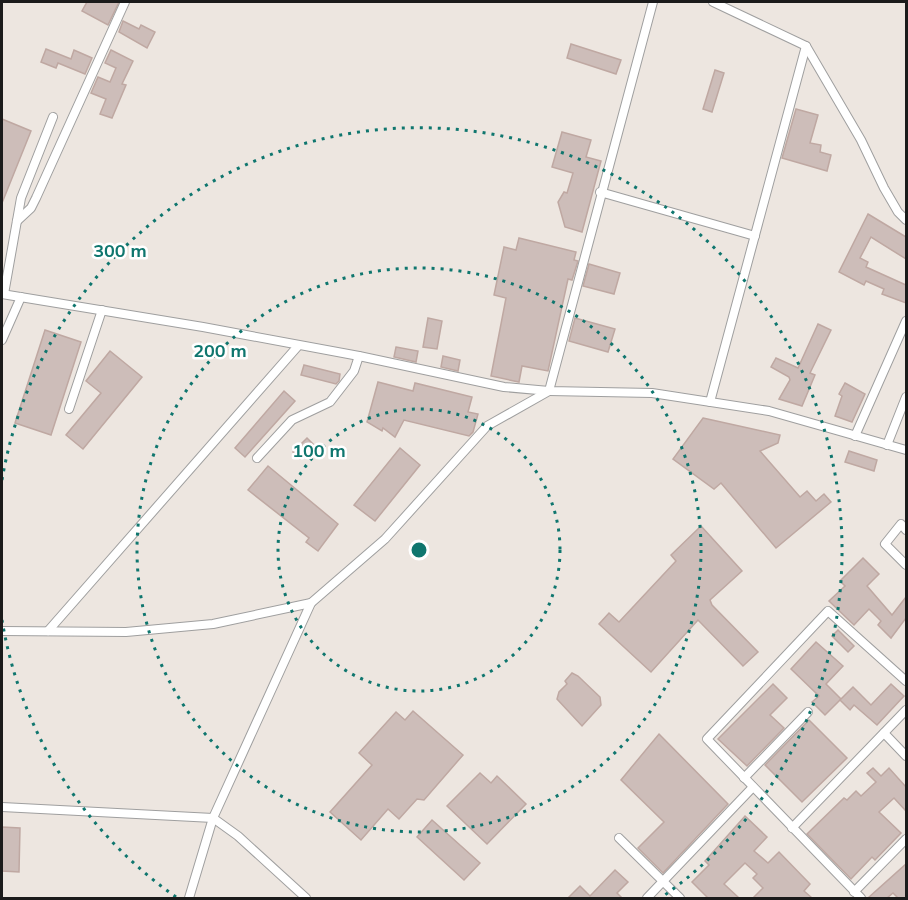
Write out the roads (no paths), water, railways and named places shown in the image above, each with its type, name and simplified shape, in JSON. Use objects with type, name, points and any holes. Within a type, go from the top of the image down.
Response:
[{"type":"street","points":[[17,221],[31,208],[36,198],[125,2]]},
{"type":"street","points":[[189,898],[213,818],[311,603],[385,539],[487,426],[549,391],[600,192],[653,2]]},
{"type":"street","points":[[713,2],[806,46],[861,140],[884,188],[898,212],[906,220]]},
{"type":"street","points":[[710,402],[806,46]]},
{"type":"street","points":[[53,117],[21,198],[3,294],[203,327],[359,356],[492,385],[549,391],[652,393],[770,411],[906,450]]},
{"type":"street","points":[[600,192],[755,236]]},
{"type":"street","points":[[2,340],[21,297]]},
{"type":"street","points":[[69,409],[102,310]]},
{"type":"street","points":[[855,436],[906,321]]},
{"type":"street","points":[[48,632],[298,346]]},
{"type":"street","points":[[257,458],[292,420],[330,402],[354,371],[359,356]]},
{"type":"street","points":[[887,445],[906,397]]},
{"type":"street","points":[[906,530],[901,524],[885,544],[906,565]]},
{"type":"street","points":[[2,631],[126,632],[213,624],[311,603]]},
{"type":"street","points":[[906,681],[828,611],[707,739],[857,895],[906,839]]},
{"type":"street","points":[[792,828],[906,710]]},
{"type":"street","points":[[744,778],[808,712]]},
{"type":"street","points":[[884,733],[906,756]]},
{"type":"street","points":[[647,898],[753,787]]},
{"type":"street","points":[[2,807],[213,818],[238,836],[306,898]]},
{"type":"street","points":[[619,838],[680,898]]}]
